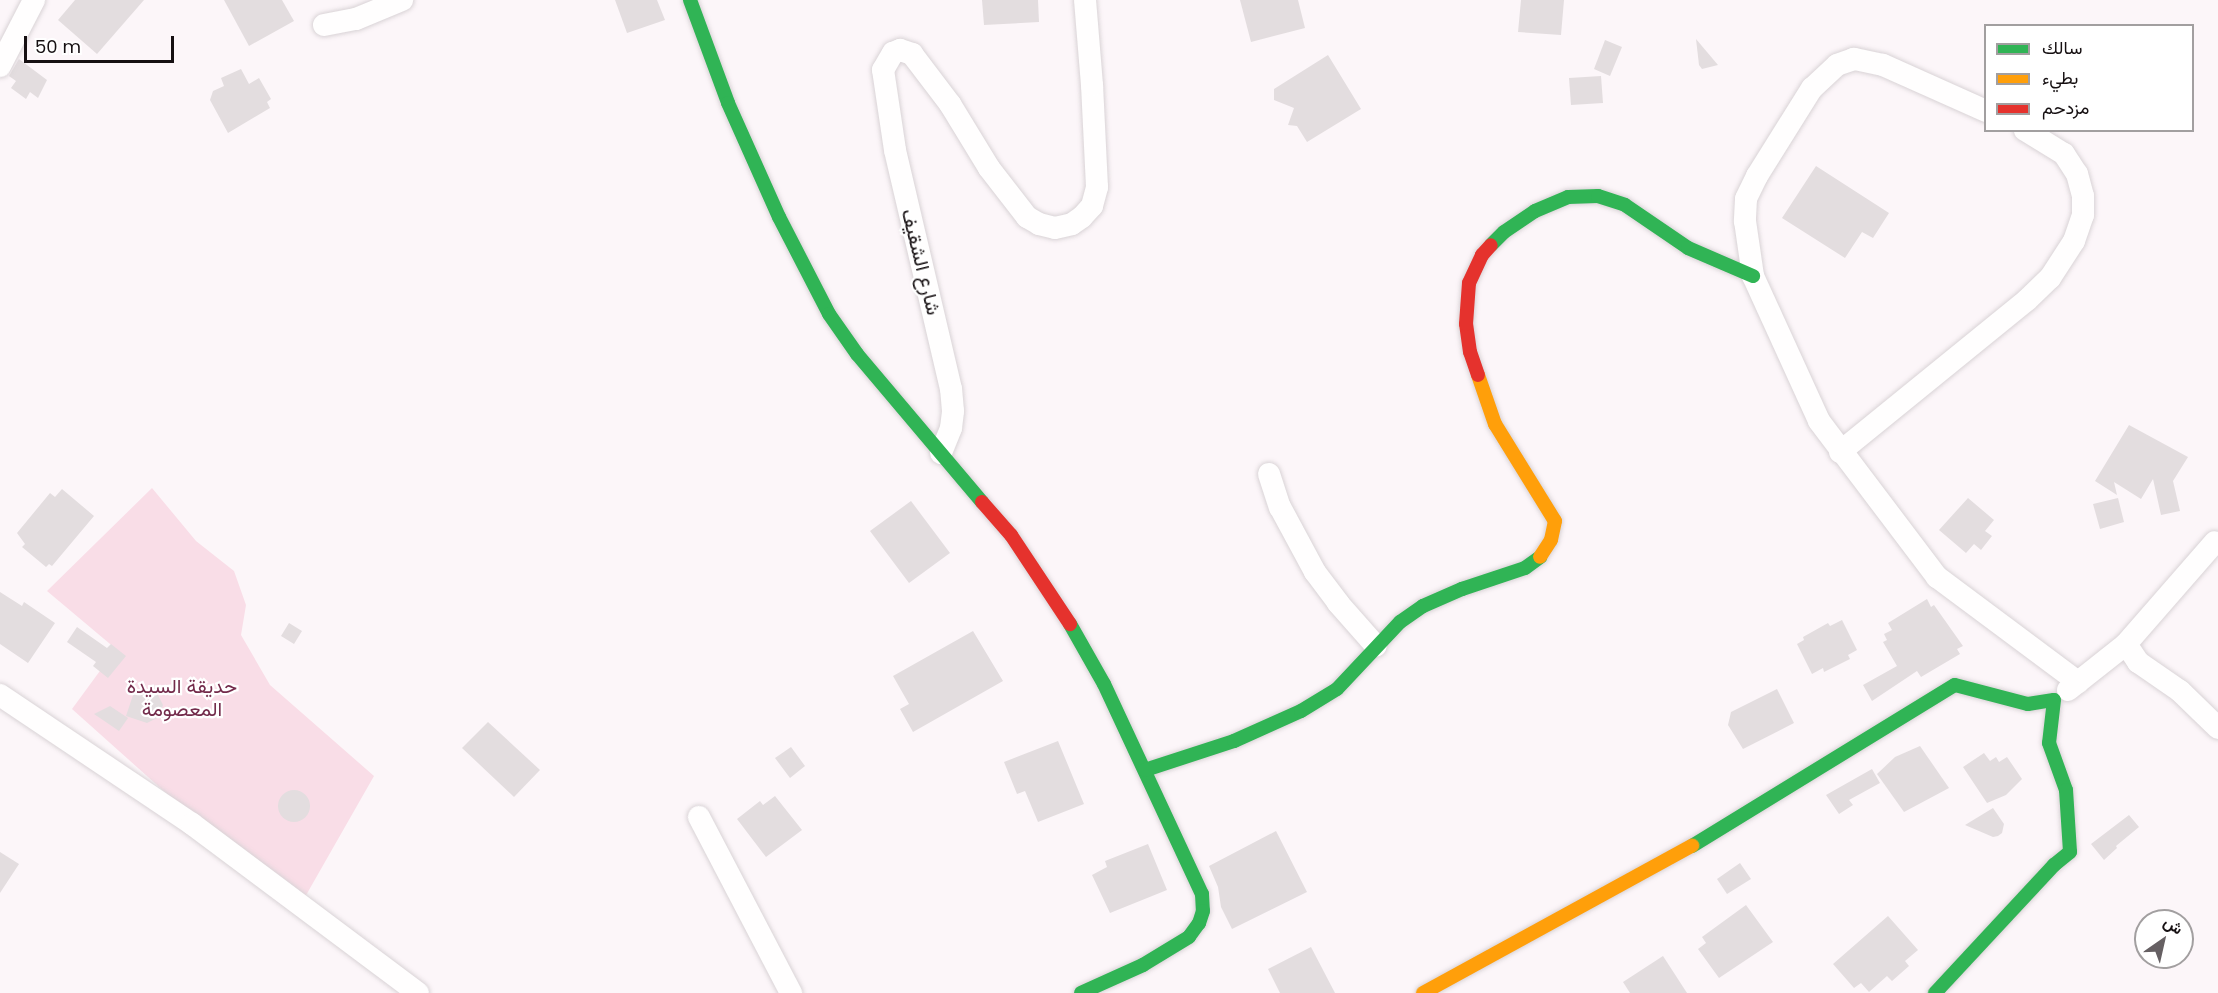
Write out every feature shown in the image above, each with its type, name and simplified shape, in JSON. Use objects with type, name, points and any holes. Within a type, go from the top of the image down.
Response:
[{"type":"street","points":[[0,66],[34,0]]},
{"type":"street","points":[[324,25],[356,19],[402,0]]},
{"type":"street","points":[[690,0],[728,103],[810,279],[829,314],[858,354],[1011,535],[1061,608],[1104,684],[1202,894],[1203,911],[1199,923],[1189,937],[1143,965],[1081,993]]},
{"type":"street","name":"شارع الشقيف","points":[[941,453],[951,428],[953,411],[951,389],[895,150],[883,70],[893,53],[900,50],[912,54],[950,104],[989,168],[1027,217],[1039,224],[1055,228],[1072,224],[1082,218],[1092,206],[1097,186],[1085,0]]},
{"type":"street","points":[[1984,110],[1882,65],[1854,59],[1837,65],[1812,88],[1757,176],[1746,199],[1745,221],[1753,276],[1819,421],[1840,452],[1937,577],[2078,682]]},
{"type":"street","points":[[1840,452],[2027,300],[2050,278],[2074,241],[2083,215],[2083,196],[2077,174],[2064,154],[2028,132]]},
{"type":"street","points":[[1145,770],[1234,741],[1301,711],[1337,689],[1400,622],[1423,606],[1462,589],[1525,568],[1544,554],[1551,540],[1555,521],[1496,424],[1470,352],[1466,324],[1470,283],[1482,255],[1504,232],[1535,211],[1568,197],[1598,196],[1625,205],[1688,248],[1753,276]]},
{"type":"street","points":[[1269,474],[1280,507],[1315,572],[1338,603],[1376,646]]},
{"type":"street","points":[[1423,993],[1696,844],[1955,685],[2028,704],[2054,700],[2126,644],[2215,542]]},
{"type":"street","points":[[2126,644],[2138,662],[2180,690],[2218,728]]},
{"type":"street","points":[[1935,993],[2046,873],[2070,852],[2066,790],[2049,743],[2054,700]]},
{"type":"street","points":[[2,701],[192,824],[418,993]]},
{"type":"street","points":[[699,817],[791,993]]},
{"type":"green space","name":"حديقة السيدة المعصومة","points":[[152,488],[196,541],[234,571],[246,605],[241,635],[270,685],[374,776],[305,897],[185,810],[72,709],[116,649],[47,591]]},
{"type":"building","points":[[75,0],[144,0],[97,54],[58,20]]},
{"type":"building","points":[[224,0],[282,0],[294,21],[249,46]]},
{"type":"building","points":[[615,0],[657,0],[665,20],[627,33]]},
{"type":"building","points":[[982,0],[1038,0],[1039,22],[984,25]]},
{"type":"building","points":[[1240,0],[1298,0],[1305,28],[1251,42]]},
{"type":"building","points":[[1521,0],[1564,0],[1561,35],[1518,32]]},
{"type":"building","points":[[1696,39],[1718,65],[1702,69],[1699,65]]},
{"type":"building","points":[[1605,40],[1622,47],[1610,76],[1594,69]]},
{"type":"building","points":[[1328,55],[1361,109],[1307,142],[1297,126],[1288,125],[1294,108],[1274,100],[1274,89]]},
{"type":"building","points":[[19,59],[47,80],[38,98],[30,92],[26,99],[11,88],[16,81],[9,76]]},
{"type":"building","points":[[241,69],[249,84],[259,78],[271,99],[267,102],[270,108],[228,133],[210,100],[213,91],[224,86],[221,78]]},
{"type":"building","points":[[1601,76],[1603,103],[1571,105],[1569,78]]},
{"type":"building","points":[[1816,166],[1889,213],[1873,238],[1862,232],[1845,258],[1782,218]]},
{"type":"building","points":[[2129,425],[2188,457],[2173,481],[2180,511],[2161,515],[2153,479],[2141,499],[2114,482],[2117,495],[2095,481]]},
{"type":"building","points":[[62,489],[94,516],[52,566],[49,564],[46,567],[22,547],[25,544],[17,533],[50,493],[55,497]]},
{"type":"building","points":[[1968,498],[1994,520],[1985,531],[1992,536],[1981,550],[1974,544],[1966,553],[1939,530]]},
{"type":"building","points":[[2118,498],[2124,522],[2100,529],[2093,504]]},
{"type":"building","points":[[911,501],[950,553],[909,583],[870,531]]},
{"type":"building","points":[[0,592],[22,606],[24,602],[55,623],[28,663],[0,644]]},
{"type":"building","points":[[1927,599],[1931,607],[1934,605],[1963,646],[1957,649],[1960,654],[1921,677],[1917,671],[1872,701],[1863,685],[1897,666],[1883,642],[1887,640],[1884,634],[1892,630],[1888,623]]},
{"type":"building","points":[[1842,620],[1857,650],[1848,655],[1850,659],[1824,672],[1823,668],[1812,674],[1797,644],[1804,640],[1803,637],[1828,623],[1830,626]]},
{"type":"building","points":[[289,623],[302,631],[294,644],[281,636]]},
{"type":"building","points":[[77,627],[107,648],[111,644],[126,656],[108,678],[93,666],[96,662],[67,642]]},
{"type":"building","points":[[973,631],[1003,681],[913,732],[900,709],[909,704],[893,676]]},
{"type":"building","points":[[145,689],[157,693],[163,705],[159,717],[147,723],[126,716],[133,695]]},
{"type":"building","points":[[1777,689],[1794,723],[1743,749],[1728,725],[1731,712]]},
{"type":"building","points":[[110,706],[128,718],[119,731],[94,714]]},
{"type":"building","points":[[488,722],[540,770],[514,797],[462,748]]},
{"type":"building","points":[[1058,741],[1084,804],[1038,822],[1025,791],[1017,794],[1004,762]]},
{"type":"building","points":[[1920,746],[1949,788],[1904,812],[1877,774],[1895,757]]},
{"type":"building","points":[[791,747],[805,766],[790,778],[775,758]]},
{"type":"building","points":[[1984,753],[1990,761],[1996,757],[1999,762],[2007,757],[2022,779],[2006,795],[1987,803],[1963,767]]},
{"type":"building","points":[[1872,769],[1880,783],[1849,800],[1853,805],[1839,814],[1826,795]]},
{"type":"building","points":[[294,790],[305,795],[310,806],[305,817],[294,822],[283,817],[278,806],[283,795]]},
{"type":"building","points":[[775,796],[802,830],[766,857],[737,819],[760,801],[763,805]]},
{"type":"building","points":[[1993,808],[2004,824],[2002,833],[1998,836],[1993,837],[1965,825]]},
{"type":"building","points":[[2129,815],[2139,827],[2116,846],[2117,848],[2104,860],[2091,844]]},
{"type":"building","points":[[1276,831],[1307,892],[1232,929],[1221,907],[1218,887],[1209,866]]},
{"type":"building","points":[[1148,844],[1167,890],[1110,913],[1092,875],[1107,867],[1105,861]]},
{"type":"building","points":[[0,852],[19,864],[0,893]]},
{"type":"building","points":[[1740,863],[1751,879],[1727,894],[1717,879]]},
{"type":"building","points":[[1746,905],[1773,942],[1719,978],[1698,949],[1706,943],[1702,937]]},
{"type":"building","points":[[1888,916],[1918,950],[1905,961],[1909,966],[1892,981],[1887,976],[1869,992],[1861,983],[1854,988],[1833,964]]},
{"type":"building","points":[[1311,947],[1335,993],[1280,993],[1268,969]]},
{"type":"building","points":[[1663,956],[1687,993],[1630,993],[1623,982]]},
{"type":"traffic: fast","points":[[690,0],[728,103],[779,217],[829,314],[857,354],[982,502]]},
{"type":"traffic: fast","points":[[1491,245],[1504,232],[1535,211],[1568,197],[1598,196],[1625,205],[1688,248],[1753,276]]},
{"type":"traffic: fast","points":[[1145,770],[1234,741],[1301,711],[1337,689],[1400,622],[1423,606],[1462,589],[1525,568],[1540,557]]},
{"type":"traffic: fast","points":[[1070,624],[1104,684],[1202,894],[1203,911],[1199,923],[1189,937],[1143,965],[1081,993]]},
{"type":"traffic: fast","points":[[1692,846],[1955,685],[2028,704],[2054,700],[2049,743],[2066,790],[2070,852],[2054,865],[1935,993]]},
{"type":"traffic: slow","points":[[1478,375],[1495,424],[1555,521],[1551,540],[1540,557]]},
{"type":"traffic: slow","points":[[1423,993],[1692,846]]},
{"type":"traffic: jam","points":[[1478,375],[1470,352],[1466,324],[1469,283],[1482,255],[1491,245]]},
{"type":"traffic: jam","points":[[982,502],[1011,535],[1070,624]]}]
